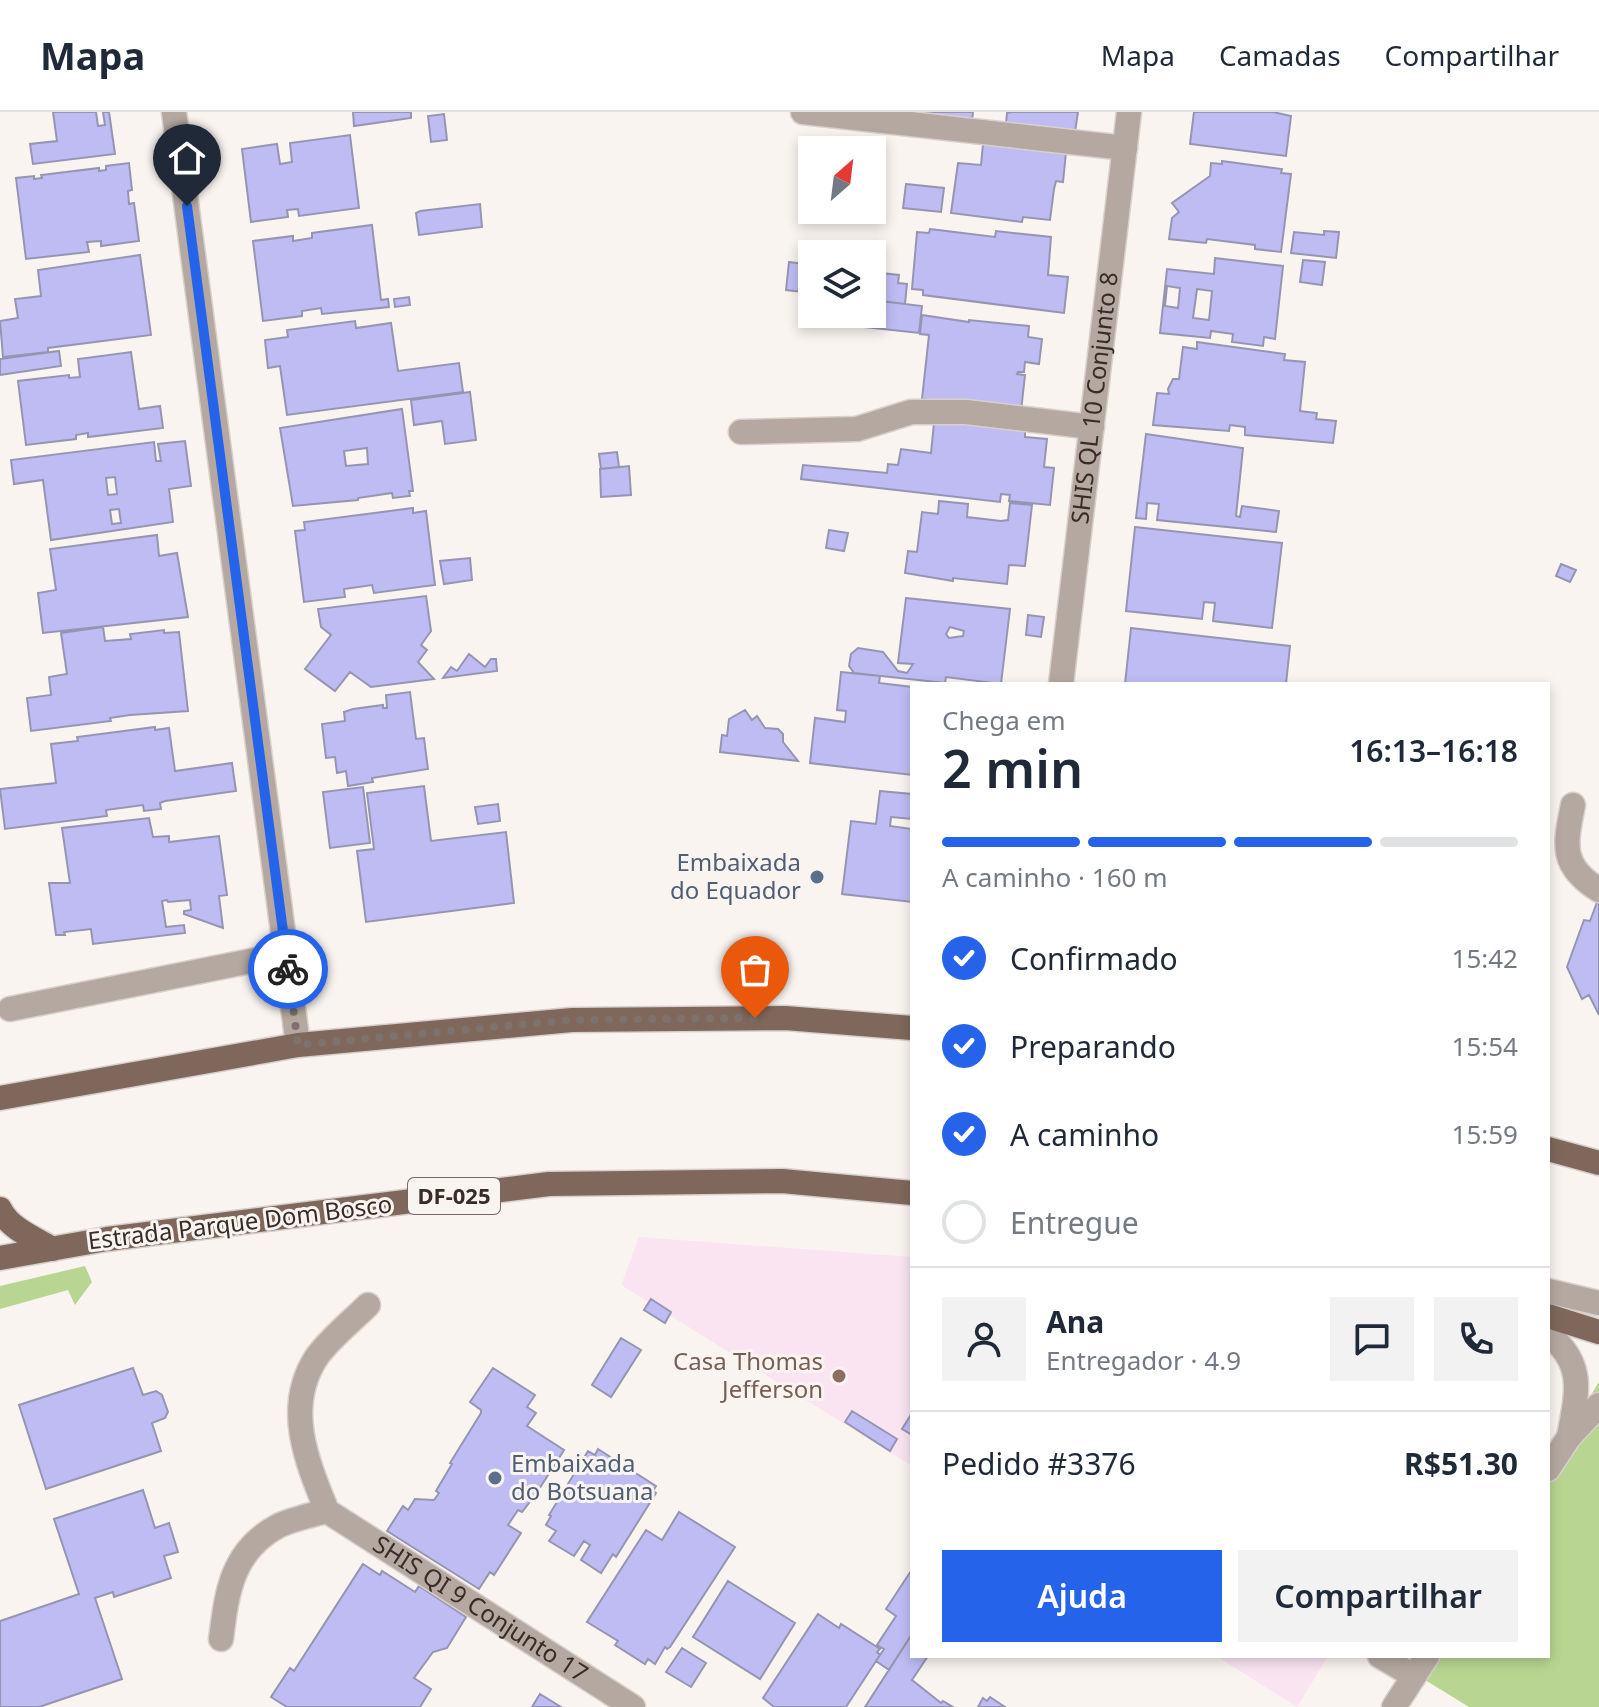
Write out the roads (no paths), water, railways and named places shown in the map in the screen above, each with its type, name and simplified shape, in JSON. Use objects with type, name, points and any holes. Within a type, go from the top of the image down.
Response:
[{"type":"main road","points":[[4,1100],[298,1045],[572,1020],[785,1018],[910,1028]]},
{"type":"main road","points":[[1550,1150],[1597,1164]]},
{"type":"main road","name":"Estrada Parque Dom Bosco","points":[[0,1258],[107,1239],[549,1184],[782,1181],[910,1193]]},
{"type":"main road","points":[[0,1209],[20,1230],[53,1249]]},
{"type":"main road","points":[[1550,1317],[1599,1332]]},
{"type":"street","points":[[174,112],[298,1045]]},
{"type":"street","points":[[803,112],[1125,148]]},
{"type":"street","name":"SHIS QL 10 Conjunto 8","points":[[1061,682],[1129,112]]},
{"type":"street","points":[[741,432],[857,429],[911,412],[966,412],[1092,427]]},
{"type":"street","points":[[1573,805],[1565,848],[1582,880],[1599,890]]},
{"type":"street","points":[[10,1009],[286,954]]},
{"type":"street","points":[[1550,1291],[1599,1303]]},
{"type":"street","points":[[221,1639],[227,1590],[246,1549],[279,1526],[327,1511],[308,1463],[299,1428],[302,1389],[316,1358],[368,1305]]},
{"type":"street","points":[[1550,1336],[1574,1365],[1578,1391],[1569,1437]]},
{"type":"street","points":[[1550,1466],[1569,1437],[1599,1405]]},
{"type":"street","name":"SHIS QI 9 Conjunto 17","points":[[327,1511],[633,1707]]},
{"type":"street","points":[[1388,1658],[1420,1666],[1400,1705]]},
{"type":"place","name":"Embaixada do Equador","points":[[817,877]]},
{"type":"place","name":"Casa Thomas Jefferson","points":[[839,1376]]},
{"type":"place","name":"Embaixada do Botsuana","points":[[495,1478]]}]
